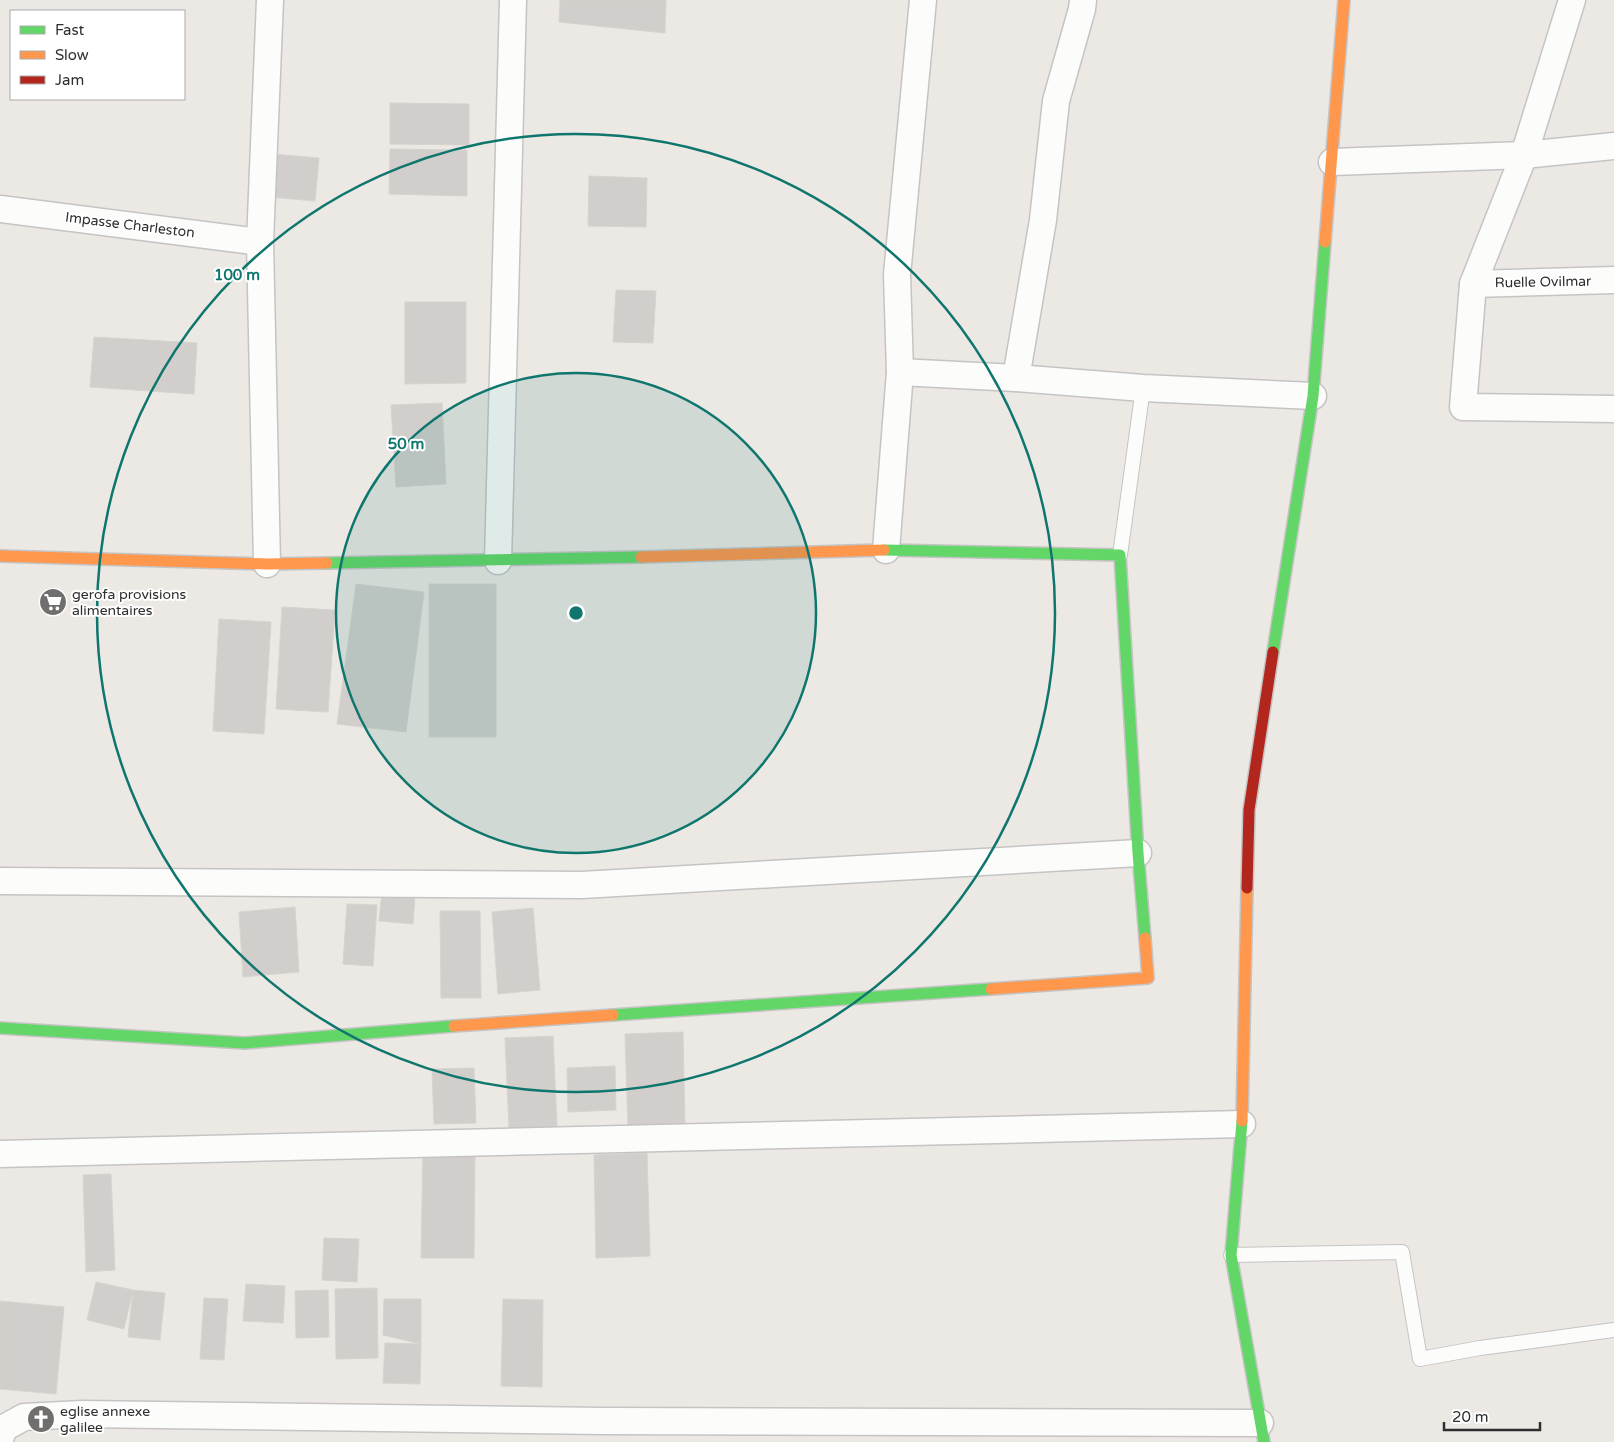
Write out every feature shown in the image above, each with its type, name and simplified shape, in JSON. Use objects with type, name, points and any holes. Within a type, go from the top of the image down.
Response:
[{"type":"street","points":[[266,564],[260,242],[270,0]]},
{"type":"street","points":[[498,561],[513,0]]},
{"type":"street","points":[[886,550],[900,372],[897,275],[923,0]]},
{"type":"street","points":[[1016,378],[1043,220],[1056,101],[1083,0]]},
{"type":"street","points":[[0,1439],[4,1428],[24,1418],[82,1414],[601,1431],[1262,1433],[1231,1255],[1242,1124],[1249,810],[1313,396],[1344,0]]},
{"type":"street","points":[[1572,0],[1524,155],[1473,284],[1463,407],[1614,409]]},
{"type":"street","points":[[1332,162],[1524,155],[1614,146]]},
{"type":"street","name":"Impasse Charleston","points":[[0,208],[260,242]]},
{"type":"street","name":"Ruelle Ovilmar","points":[[1473,284],[1614,280]]},
{"type":"street","points":[[900,372],[1016,378],[1143,388],[1313,396]]},
{"type":"street","points":[[0,556],[266,564],[498,561],[886,550],[1120,555],[1138,853],[1148,978],[533,1020],[245,1043],[0,1028]]},
{"type":"street","points":[[0,881],[582,885],[1138,853]]},
{"type":"street","points":[[0,1154],[1242,1124]]},
{"type":"lane","points":[[1120,555],[1143,388]]},
{"type":"lane","points":[[1231,1255],[1402,1252],[1420,1359],[1489,1347],[1614,1330]]},
{"type":"building","points":[[560,0],[666,0],[665,33],[559,22]]},
{"type":"building","points":[[390,103],[469,104],[469,145],[390,144]]},
{"type":"building","points":[[390,149],[467,150],[467,196],[389,194]]},
{"type":"building","points":[[273,154],[319,158],[315,201],[269,197]]},
{"type":"building","points":[[589,176],[647,178],[646,227],[588,226]]},
{"type":"building","points":[[616,290],[656,291],[653,343],[613,342]]},
{"type":"building","points":[[405,302],[466,302],[466,383],[405,384]]},
{"type":"building","points":[[94,337],[197,343],[194,394],[90,387]]},
{"type":"building","points":[[442,403],[446,484],[396,487],[391,405]]},
{"type":"building","points":[[356,584],[424,592],[406,732],[337,724]]},
{"type":"building","points":[[429,584],[496,584],[496,737],[429,737]]},
{"type":"building","points":[[282,607],[335,610],[328,712],[276,709]]},
{"type":"building","points":[[219,619],[271,622],[264,734],[213,731]]},
{"type":"building","points":[[382,892],[415,895],[413,924],[379,921]]},
{"type":"building","points":[[347,904],[377,905],[373,966],[343,964]]},
{"type":"building","points":[[295,907],[299,972],[243,977],[239,912]]},
{"type":"building","points":[[533,908],[540,990],[498,994],[492,912]]},
{"type":"building","points":[[440,911],[480,911],[481,998],[441,998]]},
{"type":"building","points":[[683,1032],[685,1127],[628,1129],[625,1034]]},
{"type":"building","points":[[553,1036],[557,1126],[509,1129],[505,1038]]},
{"type":"building","points":[[615,1066],[616,1110],[568,1112],[567,1068]]},
{"type":"building","points":[[474,1068],[476,1123],[434,1124],[432,1069]]},
{"type":"building","points":[[423,1151],[475,1152],[474,1258],[421,1258]]},
{"type":"building","points":[[647,1153],[650,1256],[596,1258],[594,1155]]},
{"type":"building","points":[[111,1174],[115,1270],[86,1272],[83,1175]]},
{"type":"building","points":[[324,1238],[359,1239],[357,1282],[322,1280]]},
{"type":"building","points":[[96,1282],[133,1290],[124,1329],[87,1320]]},
{"type":"building","points":[[246,1284],[285,1286],[283,1323],[243,1321]]},
{"type":"building","points":[[377,1288],[378,1358],[336,1359],[335,1289]]},
{"type":"building","points":[[133,1290],[165,1293],[160,1340],[128,1337]]},
{"type":"building","points":[[328,1290],[329,1337],[296,1338],[295,1291]]},
{"type":"building","points":[[204,1298],[228,1299],[224,1360],[200,1359]]},
{"type":"building","points":[[384,1299],[421,1299],[421,1344],[383,1335]]},
{"type":"building","points":[[503,1299],[543,1300],[542,1387],[501,1386]]},
{"type":"building","points":[[0,1301],[64,1307],[56,1394],[0,1389]]},
{"type":"building","points":[[385,1343],[421,1344],[420,1384],[383,1383]]},
{"type":"traffic: fast","points":[[1273,652],[1313,396],[1325,242]]},
{"type":"traffic: fast","points":[[884,550],[1120,555],[1145,938]]},
{"type":"traffic: fast","points":[[327,563],[641,557]]},
{"type":"traffic: fast","points":[[613,1015],[991,989]]},
{"type":"traffic: fast","points":[[0,1028],[245,1043],[454,1026]]},
{"type":"traffic: fast","points":[[1242,1121],[1231,1255],[1264,1442]]},
{"type":"traffic: slow","points":[[1325,242],[1344,0]]},
{"type":"traffic: slow","points":[[641,557],[884,550]]},
{"type":"traffic: slow","points":[[0,556],[267,564],[327,563]]},
{"type":"traffic: slow","points":[[1242,1121],[1247,888]]},
{"type":"traffic: slow","points":[[991,989],[1148,978],[1145,938]]},
{"type":"traffic: slow","points":[[454,1026],[613,1015]]},
{"type":"traffic: jam","points":[[1247,888],[1249,810],[1273,652]]},
{"type":"place","name":"gerofa provisions alimentaires","points":[[53,602]]},
{"type":"place","name":"eglise annexe galilee","points":[[41,1419]]}]
